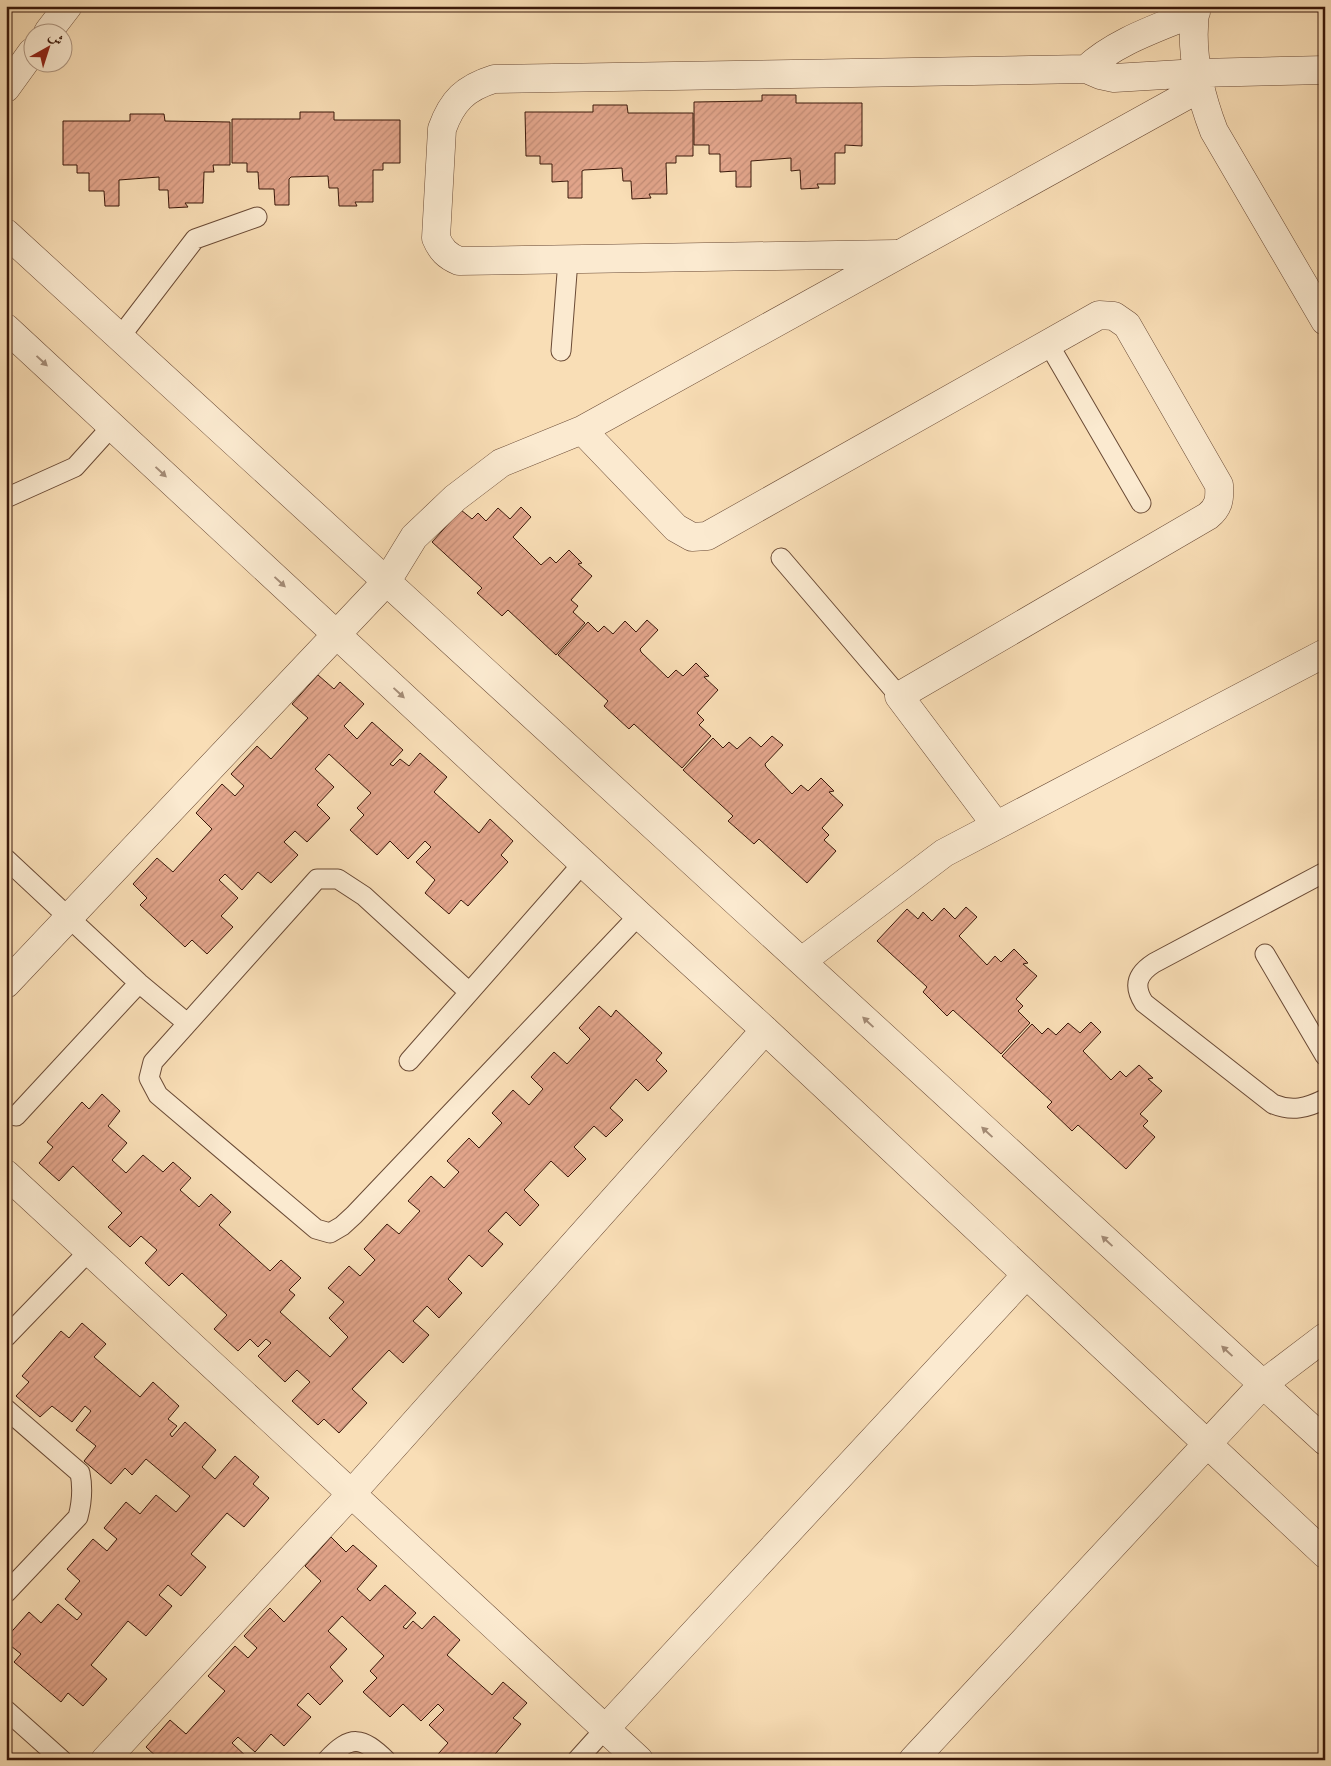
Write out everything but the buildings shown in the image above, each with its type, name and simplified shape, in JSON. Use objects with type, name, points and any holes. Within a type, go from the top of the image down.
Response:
[{"type":"street","points":[[56,22],[68,6]]},
{"type":"street","points":[[1086,69],[1112,49],[1196,9],[1195,42],[1199,80],[1214,130],[1325,321]]},
{"type":"street","points":[[6,88],[22,66]]},
{"type":"street","points":[[898,254],[460,261],[449,257],[441,248],[436,238],[442,129],[447,115],[455,102],[466,91],[479,83],[494,79],[1086,69],[1114,78],[1199,80],[1325,70]]},
{"type":"street","points":[[6,984],[387,581],[414,537],[455,498],[500,463],[582,430],[898,254],[1199,80]]},
{"type":"street","points":[[6,234],[1325,1442]]},
{"type":"street","points":[[582,430],[676,528],[692,537],[707,536],[1099,315],[1114,316],[1127,325],[1219,485],[1220,501],[1208,516],[900,696],[996,825]]},
{"type":"street","points":[[6,328],[765,1030],[1325,1554]]},
{"type":"street","points":[[802,961],[944,853],[1325,653]]},
{"type":"street","points":[[105,1760],[352,1493],[765,1030]]},
{"type":"street","points":[[6,1174],[639,1760]]},
{"type":"street","points":[[605,1729],[1026,1274]]},
{"type":"street","points":[[913,1760],[1263,1384],[1325,1336]]},
{"type":"lane","points":[[120,337],[195,239],[257,217]]},
{"type":"lane","points":[[560,351],[568,260]]},
{"type":"lane","points":[[1048,343],[1141,503]]},
{"type":"lane","points":[[6,498],[75,467],[112,426]]},
{"type":"lane","points":[[781,558],[900,696]]},
{"type":"lane","points":[[6,859],[139,983],[187,1023]]},
{"type":"lane","points":[[409,1061],[583,863]]},
{"type":"lane","points":[[1325,872],[1145,968],[1137,986],[1139,995],[1144,1003],[1273,1104],[1284,1108],[1296,1109],[1307,1107],[1325,1099]]},
{"type":"lane","points":[[470,992],[364,896],[338,879],[317,879],[153,1062],[149,1078],[158,1095],[316,1229],[330,1233],[342,1226],[354,1215],[639,915]]},
{"type":"lane","points":[[1265,954],[1325,1056]]},
{"type":"lane","points":[[16,1116],[139,983]]},
{"type":"lane","points":[[6,1337],[89,1251]]},
{"type":"lane","points":[[6,1409],[80,1472],[82,1502],[78,1517],[6,1593]]},
{"type":"lane","points":[[6,1710],[62,1760]]},
{"type":"lane","points":[[577,1760],[605,1729]]},
{"type":"lane","points":[[327,1760],[340,1746],[360,1741],[369,1745],[386,1760]]}]
